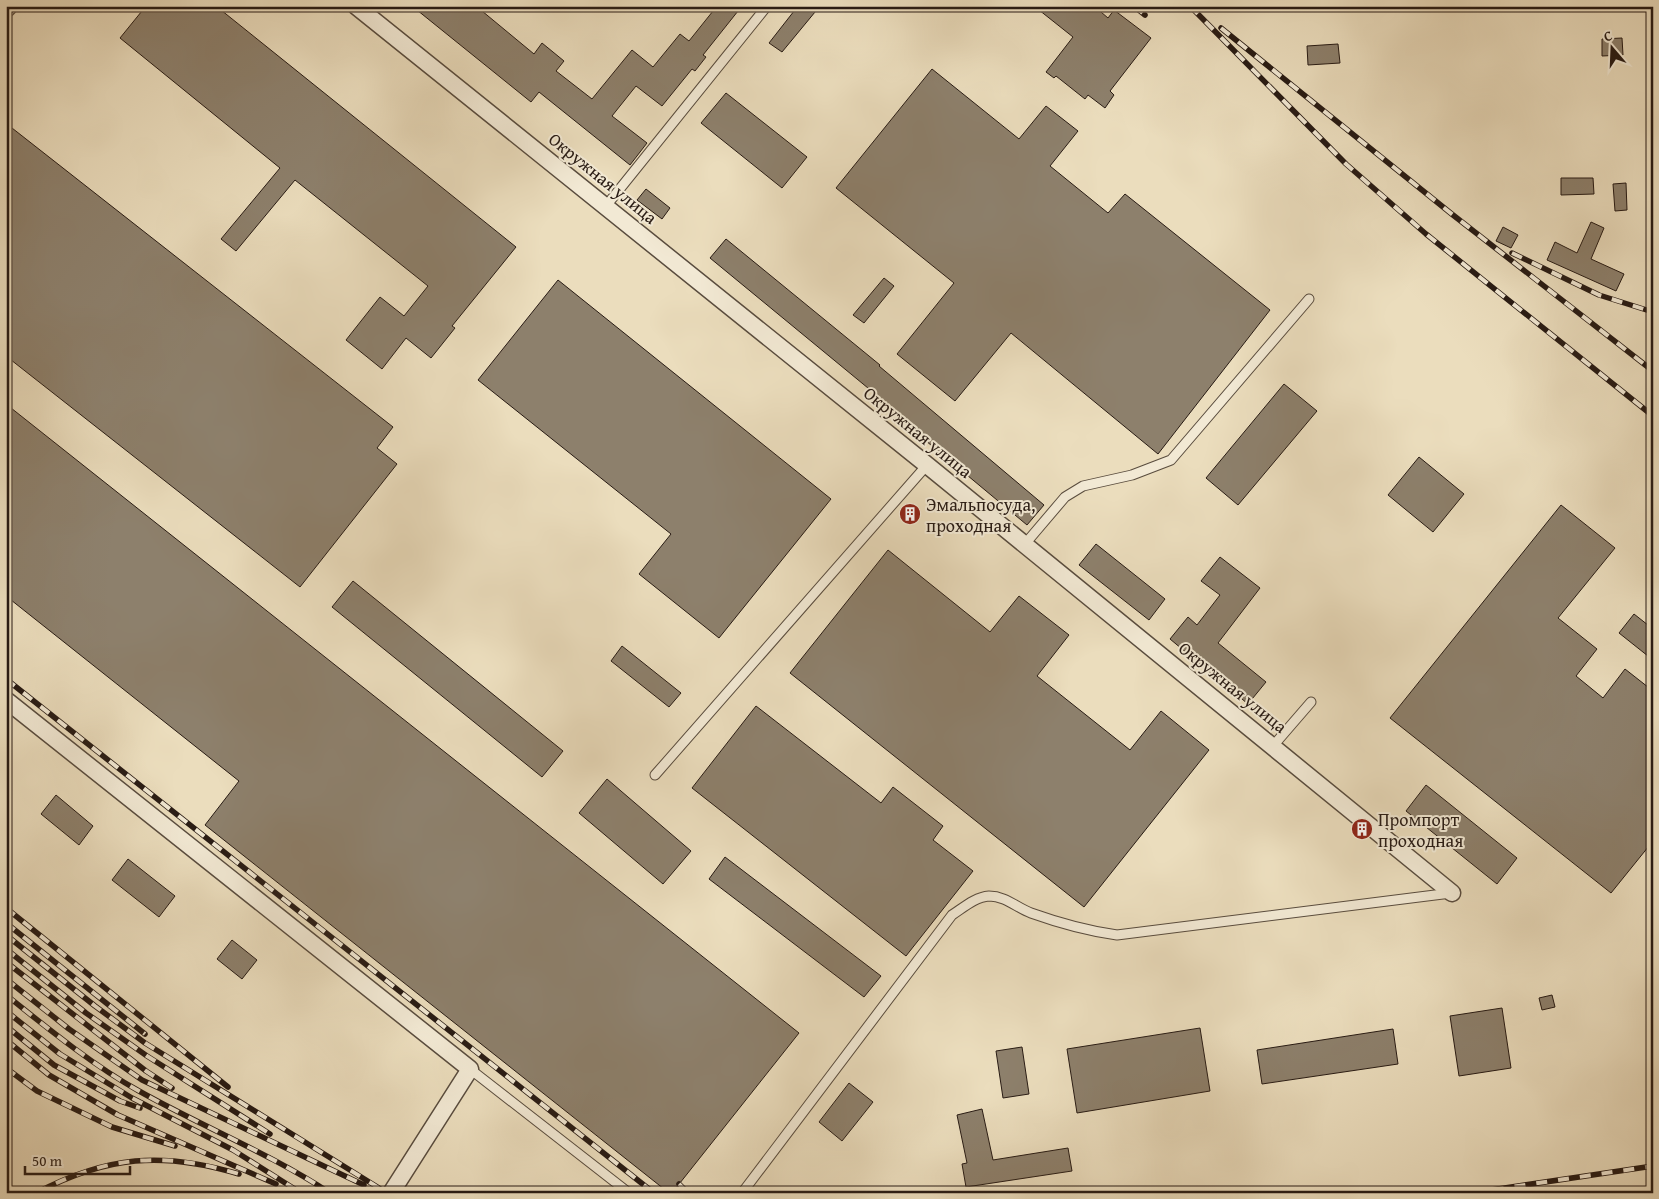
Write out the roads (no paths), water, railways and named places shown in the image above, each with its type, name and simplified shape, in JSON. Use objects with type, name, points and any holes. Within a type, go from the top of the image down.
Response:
[{"type":"street","points":[[6,10],[9,6]]},
{"type":"street","name":"Окружная улица","points":[[356,6],[927,465],[1452,893]]},
{"type":"street","points":[[6,700],[470,1070],[391,1193]]},
{"type":"lane","points":[[606,206],[767,6]]},
{"type":"lane","points":[[1024,544],[1065,497],[1082,486],[1132,475],[1171,460],[1309,299]]},
{"type":"lane","points":[[655,775],[927,465]]},
{"type":"lane","points":[[1273,746],[1311,702]]},
{"type":"lane","points":[[742,1193],[952,915],[974,900],[989,896],[1009,900],[1029,913],[1086,930],[1117,935],[1452,893]]},
{"type":"lane","points":[[470,1070],[629,1193]]},
{"type":"railway","points":[[1134,6],[1145,15]]},
{"type":"railway","points":[[1190,6],[1346,164],[1426,234],[1653,416]]},
{"type":"railway","points":[[1221,28],[1453,215],[1653,371]]},
{"type":"railway","points":[[1512,253],[1599,295],[1653,312]]},
{"type":"railway","points":[[6,679],[654,1193]]},
{"type":"railway","points":[[6,908],[228,1087]]},
{"type":"railway","points":[[6,923],[145,1034]]},
{"type":"railway","points":[[6,935],[145,1043],[387,1193]]},
{"type":"railway","points":[[6,949],[86,1013],[147,1056],[270,1134]]},
{"type":"railway","points":[[6,962],[146,1071],[172,1088]]},
{"type":"railway","points":[[6,979],[69,1029],[142,1080],[364,1185]]},
{"type":"railway","points":[[6,995],[71,1046],[122,1081],[163,1104],[259,1152],[330,1193]]},
{"type":"railway","points":[[6,1011],[60,1054],[132,1098],[233,1150],[301,1193]]},
{"type":"railway","points":[[6,1026],[54,1065],[120,1101],[140,1108]]},
{"type":"railway","points":[[6,1040],[49,1075],[118,1115],[276,1184]]},
{"type":"railway","points":[[6,1068],[37,1091],[112,1127],[175,1146]]},
{"type":"railway","points":[[36,1193],[87,1171],[135,1161],[185,1162],[239,1174]]},
{"type":"railway","points":[[1471,1193],[1653,1166]]},
{"type":"railway","points":[[679,1184],[688,1193]]},
{"type":"place","name":"Эмальпосуда, проходная","points":[[910,514]]},
{"type":"place","name":"Промпорт проходная","points":[[1362,829]]}]
